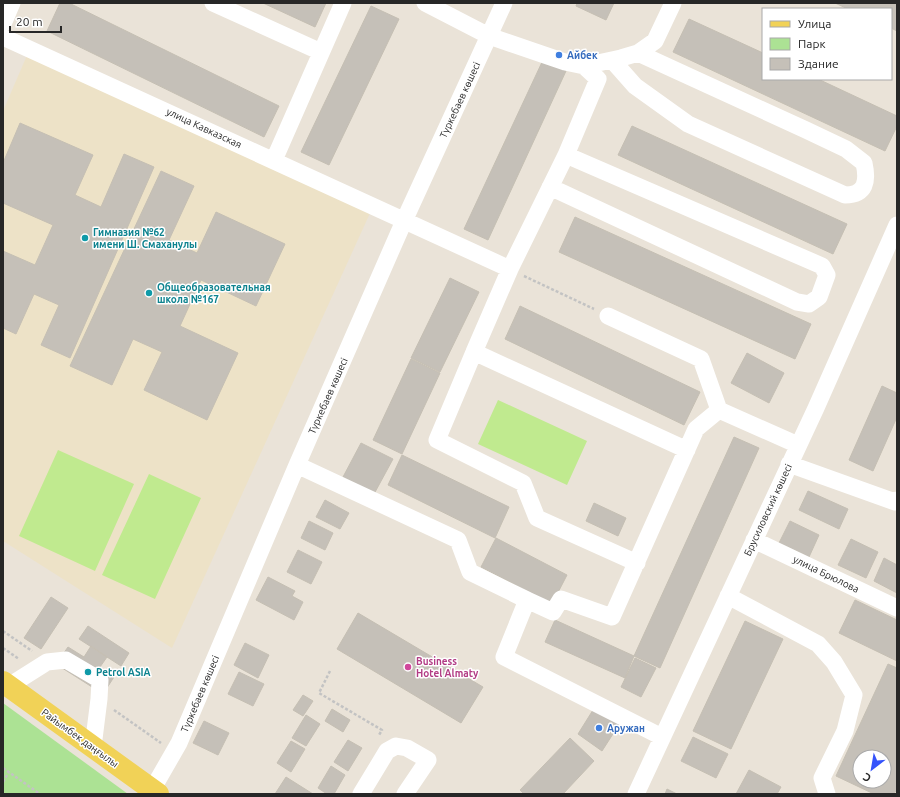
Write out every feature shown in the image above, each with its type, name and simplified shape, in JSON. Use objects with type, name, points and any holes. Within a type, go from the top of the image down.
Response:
[{"type":"main road","name":"Райымбек даңғылы","points":[[6,684],[155,792]]},
{"type":"street","points":[[3,24],[12,3]]},
{"type":"street","points":[[213,3],[321,52]]},
{"type":"street","points":[[274,160],[343,3]]},
{"type":"street","points":[[425,3],[490,36],[565,62],[584,66],[638,53],[655,41],[673,3]]},
{"type":"street","name":"Түркебаев көшесі","points":[[155,792],[179,742],[297,465],[404,221],[504,3]]},
{"type":"street","name":"улица Кавказская","points":[[3,36],[510,269]]},
{"type":"street","points":[[612,60],[635,86],[688,124],[845,195],[854,195],[861,190],[867,178],[864,163],[846,149],[638,53]]},
{"type":"street","points":[[584,66],[598,79],[566,154],[510,269],[437,440],[523,483],[537,518],[637,563]]},
{"type":"street","points":[[550,187],[797,302],[809,304],[819,297],[827,275],[822,266],[566,154]]},
{"type":"street","name":"Брусиловский көшесі","points":[[636,794],[798,445],[897,225]]},
{"type":"street","points":[[608,316],[701,359],[719,410],[798,445]]},
{"type":"street","points":[[474,352],[687,450]]},
{"type":"street","points":[[297,465],[458,540],[470,572],[527,600],[553,612],[561,599],[612,617],[696,429],[719,410]]},
{"type":"street","points":[[789,464],[895,502],[897,500]]},
{"type":"street","name":"улица Брюлова","points":[[754,540],[897,608]]},
{"type":"street","points":[[728,596],[818,644],[834,662],[854,695],[845,731],[822,778],[827,794]]},
{"type":"street","points":[[527,600],[504,657],[662,737]]},
{"type":"street","points":[[6,684],[47,662],[66,660],[100,680],[93,748]]},
{"type":"street","points":[[361,794],[387,751],[396,746],[407,748],[428,760],[405,794]]},
{"type":"path","points":[[510,269],[608,316]]},
{"type":"path","points":[[3,648],[20,659]]},
{"type":"path","points":[[330,671],[320,693],[382,730],[378,737]]},
{"type":"path","points":[[3,768],[40,794]]},
{"type":"path","points":[[3,782],[10,772]]},
{"type":"shaded area","points":[[28,53],[371,211],[172,648],[3,541],[3,111]]},
{"type":"green space","points":[[498,400],[587,441],[567,485],[478,444]]},
{"type":"green space","points":[[58,450],[134,484],[95,571],[19,536]]},
{"type":"green space","points":[[149,474],[201,498],[155,599],[102,575]]},
{"type":"green space","points":[[3,703],[128,794],[3,794]]},
{"type":"building","points":[[60,3],[69,3],[279,106],[264,137],[47,31]]},
{"type":"building","points":[[263,3],[326,3],[315,27]]},
{"type":"building","points":[[577,3],[614,3],[606,20],[576,6]]},
{"type":"building","points":[[835,3],[897,3],[897,31],[892,28],[892,8],[846,8]]},
{"type":"building","points":[[371,6],[399,19],[329,165],[301,152]]},
{"type":"building","points":[[689,19],[762,53],[762,80],[820,80],[897,116],[897,126],[885,151],[673,52]]},
{"type":"building","points":[[543,60],[566,71],[488,240],[464,229]]},
{"type":"building","name":"Гимназия №62 имени Ш. Смаханулы","points":[[20,123],[93,155],[75,195],[101,207],[124,154],[154,167],[70,358],[41,345],[59,305],[34,294],[16,334],[3,328],[3,251],[35,265],[53,225],[3,203],[3,163]]},
{"type":"building","points":[[632,126],[847,224],[833,254],[618,155]]},
{"type":"building","name":"Общеобразовательная школа №167","points":[[161,171],[194,186],[169,240],[197,253],[216,212],[285,244],[256,306],[201,280],[180,326],[238,353],[207,420],[144,390],[162,352],[133,339],[112,385],[70,366]]},
{"type":"building","points":[[575,217],[811,324],[795,359],[559,252]]},
{"type":"building","points":[[450,278],[479,292],[440,372],[411,358]]},
{"type":"building","points":[[520,306],[700,392],[684,425],[505,339]]},
{"type":"building","points":[[747,353],[784,373],[769,403],[731,383]]},
{"type":"building","points":[[411,359],[440,373],[402,454],[373,440]]},
{"type":"building","points":[[882,386],[897,393],[897,417],[873,471],[849,460]]},
{"type":"building","points":[[734,437],[759,448],[660,668],[634,656]]},
{"type":"building","points":[[361,443],[393,459],[374,494],[343,477]]},
{"type":"building","points":[[402,455],[509,507],[495,538],[388,485]]},
{"type":"building","points":[[808,491],[848,509],[839,529],[799,510]]},
{"type":"building","points":[[325,500],[349,513],[340,529],[316,517]]},
{"type":"building","points":[[594,503],[626,518],[618,536],[586,521]]},
{"type":"building","points":[[309,521],[333,533],[325,550],[301,538]]},
{"type":"building","points":[[790,521],[819,535],[809,557],[779,543]]},
{"type":"building","points":[[496,538],[567,575],[552,604],[481,567]]},
{"type":"building","points":[[851,539],[878,552],[866,578],[838,565]]},
{"type":"building","points":[[298,550],[322,562],[311,584],[287,572]]},
{"type":"building","points":[[884,558],[897,565],[897,593],[874,581]]},
{"type":"building","points":[[268,577],[295,591],[292,596],[303,602],[294,620],[256,600]]},
{"type":"building","points":[[51,597],[68,608],[41,649],[24,638]]},
{"type":"building","points":[[855,600],[897,620],[897,661],[839,633]]},
{"type":"building","name":"Business Hotel Almaty","points":[[358,613],[483,687],[461,723],[337,649]]},
{"type":"building","points":[[555,620],[634,656],[625,678],[545,642]]},
{"type":"building","points":[[745,621],[783,639],[731,749],[693,731]]},
{"type":"building","points":[[88,626],[129,653],[121,666],[79,639]]},
{"type":"building","points":[[245,643],[269,655],[258,678],[234,665]]},
{"type":"building","name":"Petrol ASIA","points":[[91,646],[107,657],[100,667],[114,677],[103,694],[56,664],[68,647],[84,657]]},
{"type":"building","points":[[635,658],[656,668],[641,697],[621,687]]},
{"type":"building","points":[[888,664],[897,668],[897,789],[894,794],[874,794],[863,789],[892,789],[892,749],[852,749],[852,784],[836,776]]},
{"type":"building","points":[[239,672],[264,684],[253,706],[228,694]]},
{"type":"building","points":[[303,695],[313,701],[303,716],[293,710]]},
{"type":"building","points":[[332,709],[350,720],[343,732],[325,721]]},
{"type":"building","name":"Аружан","points":[[593,710],[620,723],[602,751],[578,734]]},
{"type":"building","points":[[306,715],[320,724],[306,746],[292,738]]},
{"type":"building","points":[[204,721],[229,733],[218,755],[193,743]]},
{"type":"building","points":[[693,737],[728,754],[716,778],[681,761]]},
{"type":"building","points":[[570,738],[594,761],[563,794],[524,794],[520,790]]},
{"type":"building","points":[[348,740],[362,748],[348,771],[334,762]]},
{"type":"building","points":[[291,741],[305,749],[291,772],[277,763]]},
{"type":"building","points":[[331,766],[345,775],[334,794],[327,794],[318,788]]},
{"type":"building","points":[[749,770],[781,787],[777,794],[736,794]]},
{"type":"building","points":[[286,777],[313,794],[275,794]]},
{"type":"building","points":[[667,789],[677,794],[665,794]]},
{"type":"place","name":"Айбек","points":[[559,55]]},
{"type":"place","name":"Гимназия №62 имени Ш. Смаханулы","points":[[85,238]]},
{"type":"place","name":"Общеобразовательная школа №167","points":[[149,293]]},
{"type":"place","name":"Business Hotel Almaty","points":[[408,667]]},
{"type":"place","name":"Petrol ASIA","points":[[88,672]]},
{"type":"place","name":"Аружан","points":[[599,728]]}]
